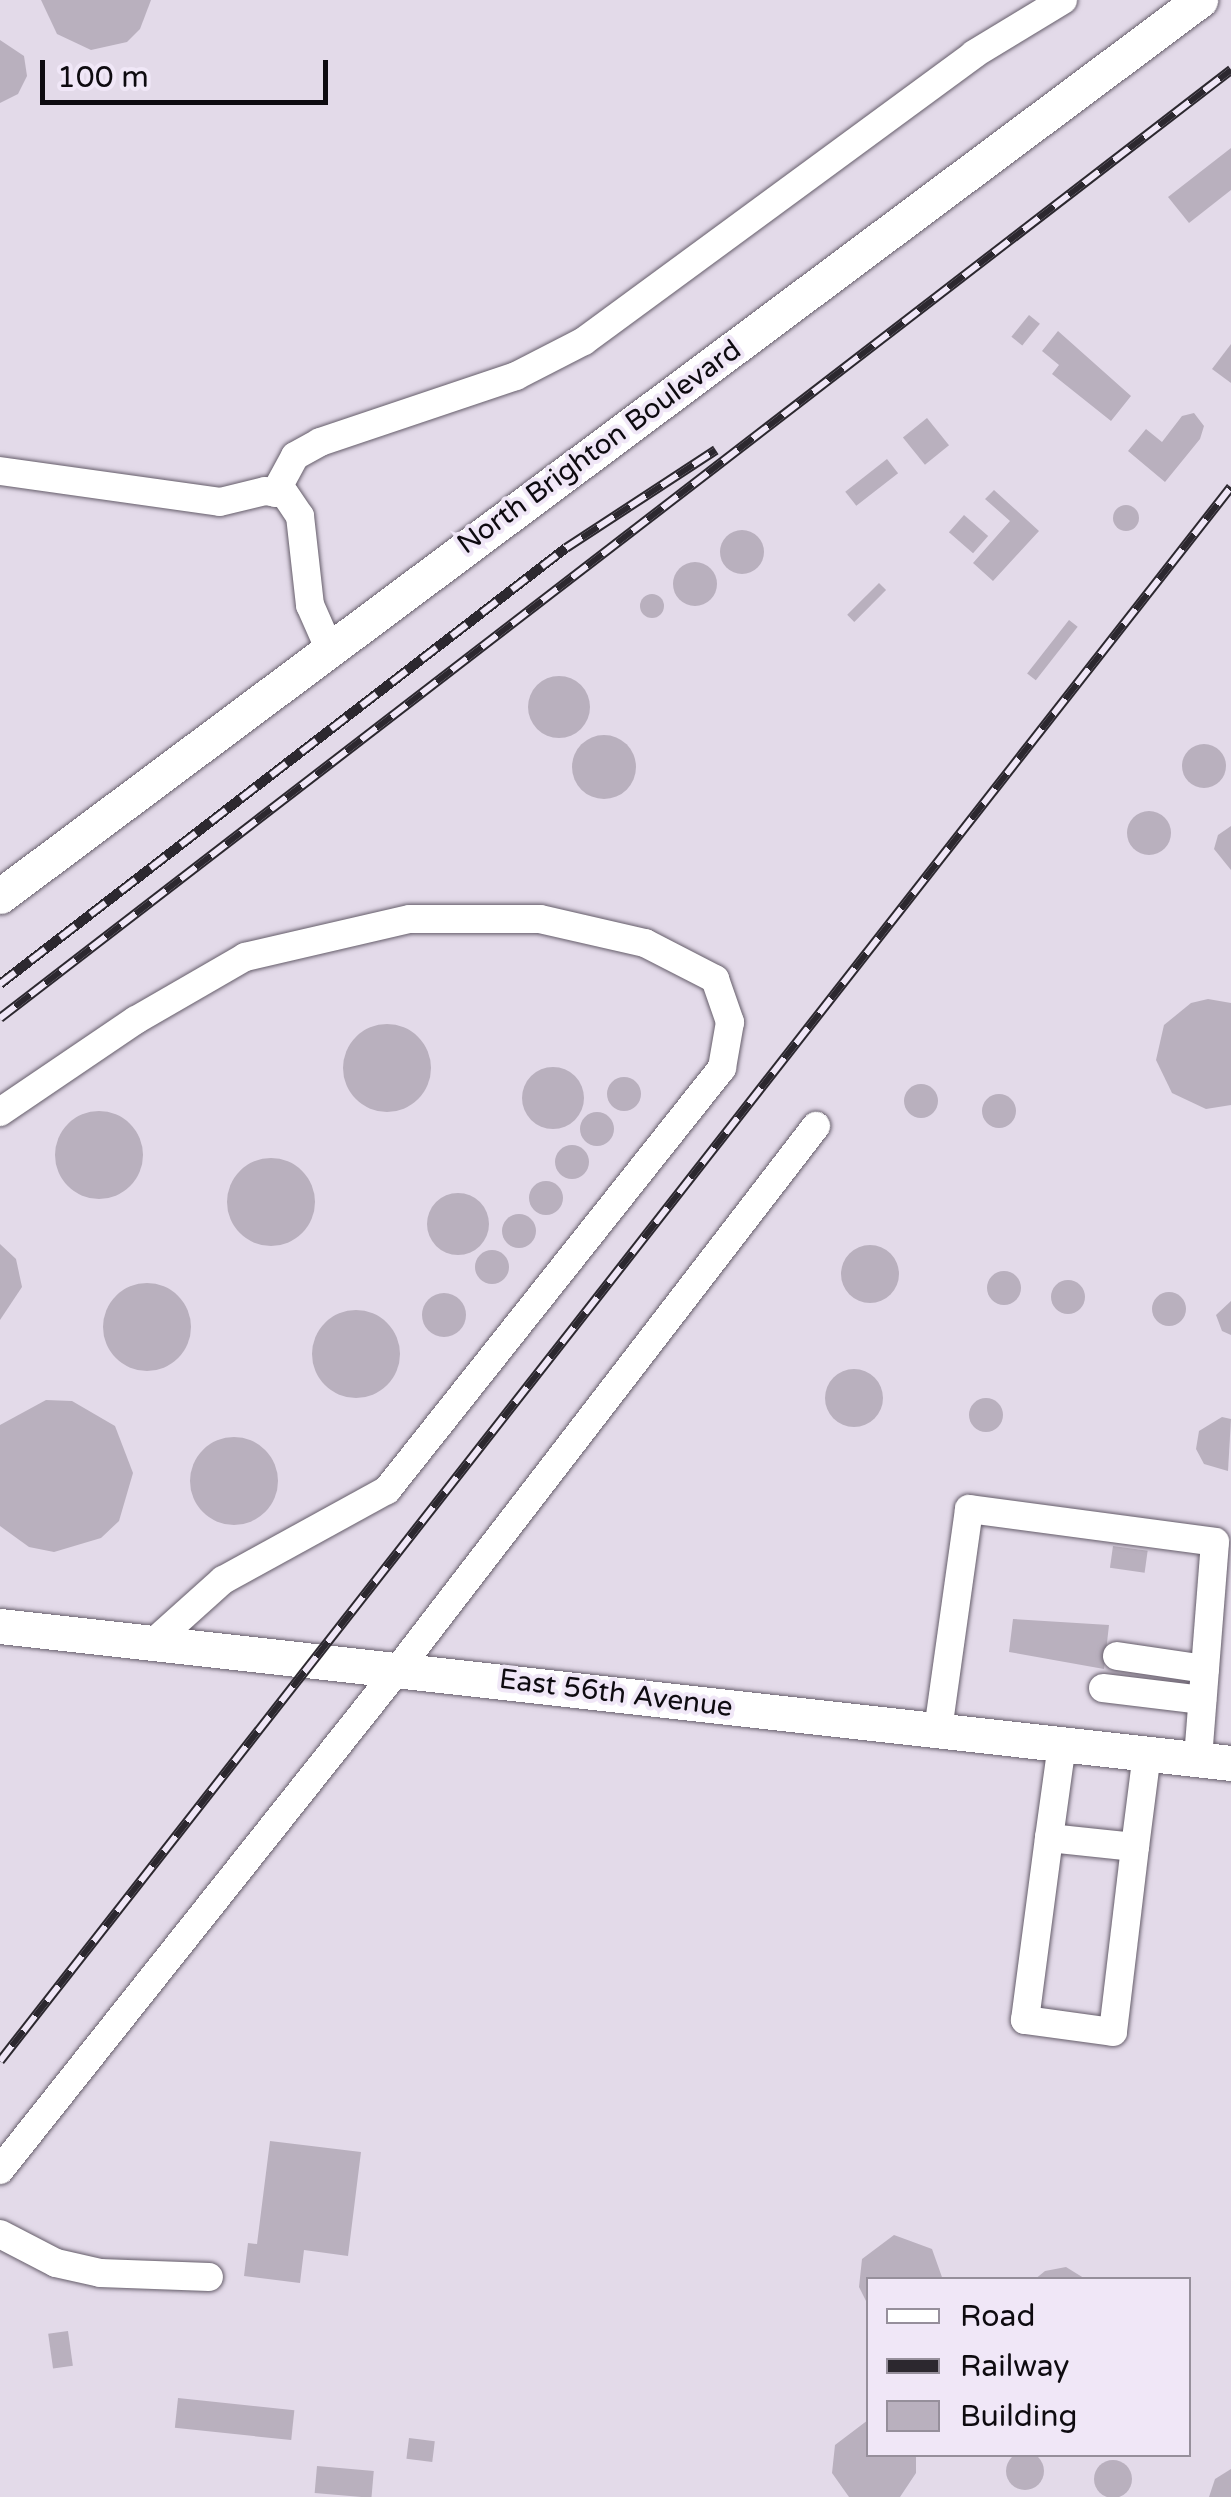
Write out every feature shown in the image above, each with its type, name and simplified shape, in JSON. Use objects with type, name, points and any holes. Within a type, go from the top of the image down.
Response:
[{"type":"main road","name":"North Brighton Boulevard","points":[[0,896],[1200,0]]},
{"type":"main road","name":"East 56th Avenue","points":[[0,1626],[1214,1761]]},
{"type":"street","points":[[275,493],[294,456],[320,442],[516,376],[584,340],[974,54],[1063,0]]},
{"type":"street","points":[[0,471],[220,502],[285,494],[300,516],[310,605],[329,648]]},
{"type":"street","points":[[0,1112],[136,1020],[245,957],[410,918],[540,919],[645,943],[715,979],[730,1022],[722,1068],[387,1490],[223,1580],[154,1642]]},
{"type":"street","points":[[0,2170],[399,1668],[816,1126]]},
{"type":"street","points":[[938,1730],[968,1509],[1215,1542],[1202,1700],[1214,1761]]},
{"type":"street","points":[[1116,1656],[1205,1669]]},
{"type":"street","points":[[1104,1688],[1202,1700]]},
{"type":"street","points":[[1062,1744],[1025,2020],[1113,2032],[1146,1753]]},
{"type":"street","points":[[1049,1838],[1135,1847]]},
{"type":"street","points":[[0,2234],[56,2263],[100,2274],[209,2276]]},
{"type":"building","points":[[41,0],[151,0],[140,29],[127,42],[91,50],[57,34]]},
{"type":"building","points":[[0,40],[24,56],[27,76],[18,94],[0,103]]},
{"type":"building","points":[[1231,148],[1231,190],[1189,223],[1168,197]]},
{"type":"building","points":[[1029,315],[1040,324],[1022,346],[1011,337]]},
{"type":"building","points":[[1058,331],[1131,396],[1111,421],[1052,374],[1059,365],[1042,351]]},
{"type":"building","points":[[1231,344],[1231,383],[1212,369]]},
{"type":"building","points":[[1194,413],[1204,426],[1200,439],[1165,482],[1128,451],[1146,429],[1162,442],[1182,416]]},
{"type":"building","points":[[927,418],[949,445],[925,465],[903,438]]},
{"type":"building","points":[[887,459],[898,473],[856,506],[845,492]]},
{"type":"building","points":[[994,490],[1039,531],[993,581],[973,563],[1010,521],[985,499]]},
{"type":"building","points":[[1126,505],[1135,509],[1139,518],[1135,527],[1126,531],[1117,527],[1113,518],[1117,509]]},
{"type":"building","points":[[964,515],[988,536],[973,553],[949,532]]},
{"type":"building","points":[[742,530],[758,536],[764,552],[758,568],[742,574],[726,568],[720,552],[726,536]]},
{"type":"building","points":[[695,562],[711,568],[717,584],[711,600],[695,606],[679,600],[673,584],[679,568]]},
{"type":"building","points":[[879,583],[886,590],[854,622],[847,615]]},
{"type":"building","points":[[652,594],[661,597],[661,615],[652,618],[643,615],[640,606],[643,597]]},
{"type":"building","points":[[1069,620],[1078,627],[1036,680],[1027,674]]},
{"type":"building","points":[[559,676],[581,685],[590,707],[581,729],[559,738],[537,729],[528,707],[537,685]]},
{"type":"building","points":[[604,735],[626,745],[636,767],[626,789],[604,799],[582,789],[572,767],[582,745]]},
{"type":"building","points":[[1204,744],[1220,750],[1226,766],[1220,782],[1204,788],[1188,782],[1182,766],[1188,750]]},
{"type":"building","points":[[1149,811],[1165,817],[1171,833],[1165,849],[1149,855],[1133,849],[1127,833],[1133,817]]},
{"type":"building","points":[[1231,826],[1231,870],[1214,849],[1218,835]]},
{"type":"building","points":[[1208,999],[1231,1003],[1231,1105],[1206,1109],[1172,1093],[1156,1060],[1164,1025],[1191,1003]]},
{"type":"building","points":[[387,1024],[412,1031],[424,1043],[431,1068],[424,1093],[412,1105],[387,1112],[362,1105],[350,1093],[343,1068],[350,1043],[362,1031]]},
{"type":"building","points":[[553,1067],[575,1076],[584,1098],[575,1120],[553,1129],[531,1120],[522,1098],[531,1076]]},
{"type":"building","points":[[624,1077],[636,1082],[641,1094],[636,1106],[624,1111],[612,1106],[607,1094],[612,1082]]},
{"type":"building","points":[[921,1084],[933,1089],[938,1101],[933,1113],[921,1118],[909,1113],[904,1101],[909,1089]]},
{"type":"building","points":[[999,1094],[1011,1099],[1016,1111],[1011,1123],[999,1128],[987,1123],[982,1111],[987,1099]]},
{"type":"building","points":[[99,1111],[124,1118],[136,1130],[143,1155],[136,1180],[124,1192],[99,1199],[74,1192],[62,1180],[55,1155],[62,1130],[74,1118]]},
{"type":"building","points":[[597,1112],[609,1117],[614,1129],[609,1141],[597,1146],[585,1141],[580,1129],[585,1117]]},
{"type":"building","points":[[572,1145],[584,1150],[589,1162],[584,1174],[572,1179],[560,1174],[555,1162],[560,1150]]},
{"type":"building","points":[[271,1158],[296,1165],[308,1177],[315,1202],[308,1227],[296,1239],[271,1246],[246,1239],[234,1227],[227,1202],[234,1177],[246,1165]]},
{"type":"building","points":[[546,1181],[558,1186],[563,1198],[558,1210],[546,1215],[534,1210],[529,1198],[534,1186]]},
{"type":"building","points":[[458,1193],[480,1202],[489,1224],[480,1246],[458,1255],[436,1246],[427,1224],[436,1202]]},
{"type":"building","points":[[519,1214],[531,1219],[536,1231],[531,1243],[519,1248],[507,1243],[502,1231],[507,1219]]},
{"type":"building","points":[[0,1244],[16,1259],[22,1287],[0,1320]]},
{"type":"building","points":[[870,1245],[891,1253],[899,1274],[891,1295],[870,1303],[849,1295],[841,1274],[849,1253]]},
{"type":"building","points":[[492,1250],[504,1255],[509,1267],[504,1279],[492,1284],[480,1279],[475,1267],[480,1255]]},
{"type":"building","points":[[1004,1271],[1016,1276],[1021,1288],[1016,1300],[1004,1305],[992,1300],[987,1288],[992,1276]]},
{"type":"building","points":[[1068,1280],[1080,1285],[1085,1297],[1080,1309],[1068,1314],[1056,1309],[1051,1297],[1056,1285]]},
{"type":"building","points":[[147,1283],[164,1286],[178,1296],[188,1310],[188,1344],[178,1358],[164,1368],[147,1371],[130,1368],[116,1358],[106,1344],[103,1327],[106,1310],[116,1296],[130,1286]]},
{"type":"building","points":[[1169,1292],[1181,1297],[1186,1309],[1181,1321],[1169,1326],[1157,1321],[1152,1309],[1157,1297]]},
{"type":"building","points":[[444,1293],[460,1299],[466,1315],[460,1331],[444,1337],[428,1331],[422,1315],[428,1299]]},
{"type":"building","points":[[1231,1301],[1231,1335],[1222,1331],[1216,1315]]},
{"type":"building","points":[[356,1310],[381,1317],[393,1329],[400,1354],[393,1379],[381,1391],[356,1398],[331,1391],[319,1379],[312,1354],[319,1329],[331,1317]]},
{"type":"building","points":[[854,1369],[875,1377],[883,1398],[875,1419],[854,1427],[833,1419],[825,1398],[833,1377]]},
{"type":"building","points":[[986,1398],[998,1403],[1003,1415],[998,1427],[986,1432],[974,1427],[969,1415],[974,1403]]},
{"type":"building","points":[[46,1400],[72,1401],[115,1426],[133,1473],[119,1521],[101,1538],[54,1552],[29,1547],[0,1526],[0,1425]]},
{"type":"building","points":[[1222,1417],[1231,1419],[1228,1471],[1204,1464],[1196,1449],[1199,1431]]},
{"type":"building","points":[[234,1437],[259,1444],[271,1456],[278,1481],[271,1506],[259,1518],[234,1525],[209,1518],[197,1506],[190,1481],[197,1456],[209,1444]]},
{"type":"building","points":[[1113,1546],[1148,1551],[1145,1573],[1110,1568]]},
{"type":"building","points":[[1013,1619],[1109,1625],[1104,1669],[1009,1652]]},
{"type":"building","points":[[270,2141],[361,2152],[348,2256],[304,2250],[300,2283],[244,2276],[248,2243],[257,2244]]},
{"type":"building","points":[[894,2235],[932,2249],[942,2277],[866,2277],[866,2301],[859,2287],[862,2259]]},
{"type":"building","points":[[1066,2267],[1082,2277],[1038,2277],[1045,2271]]},
{"type":"building","points":[[68,2331],[73,2366],[53,2368],[48,2334]]},
{"type":"building","points":[[178,2398],[294,2410],[291,2440],[175,2428]]},
{"type":"building","points":[[866,2422],[866,2457],[916,2457],[916,2473],[900,2497],[849,2497],[832,2473],[835,2445]]},
{"type":"building","points":[[409,2438],[435,2441],[432,2462],[406,2459]]},
{"type":"building","points":[[1014,2457],[1036,2457],[1042,2464],[1042,2478],[1032,2488],[1018,2488],[1008,2478],[1006,2471]]},
{"type":"building","points":[[1113,2460],[1127,2465],[1132,2479],[1127,2493],[1113,2498],[1099,2493],[1094,2479],[1099,2465]]},
{"type":"building","points":[[317,2466],[374,2471],[372,2497],[315,2493]]},
{"type":"building","points":[[1231,2469],[1231,2497],[1209,2497],[1215,2479]]},
{"type":"railway","points":[[0,1018],[1231,70]]},
{"type":"railway","points":[[0,984],[566,548],[716,450]]},
{"type":"railway","points":[[0,2061],[1231,487]]}]
